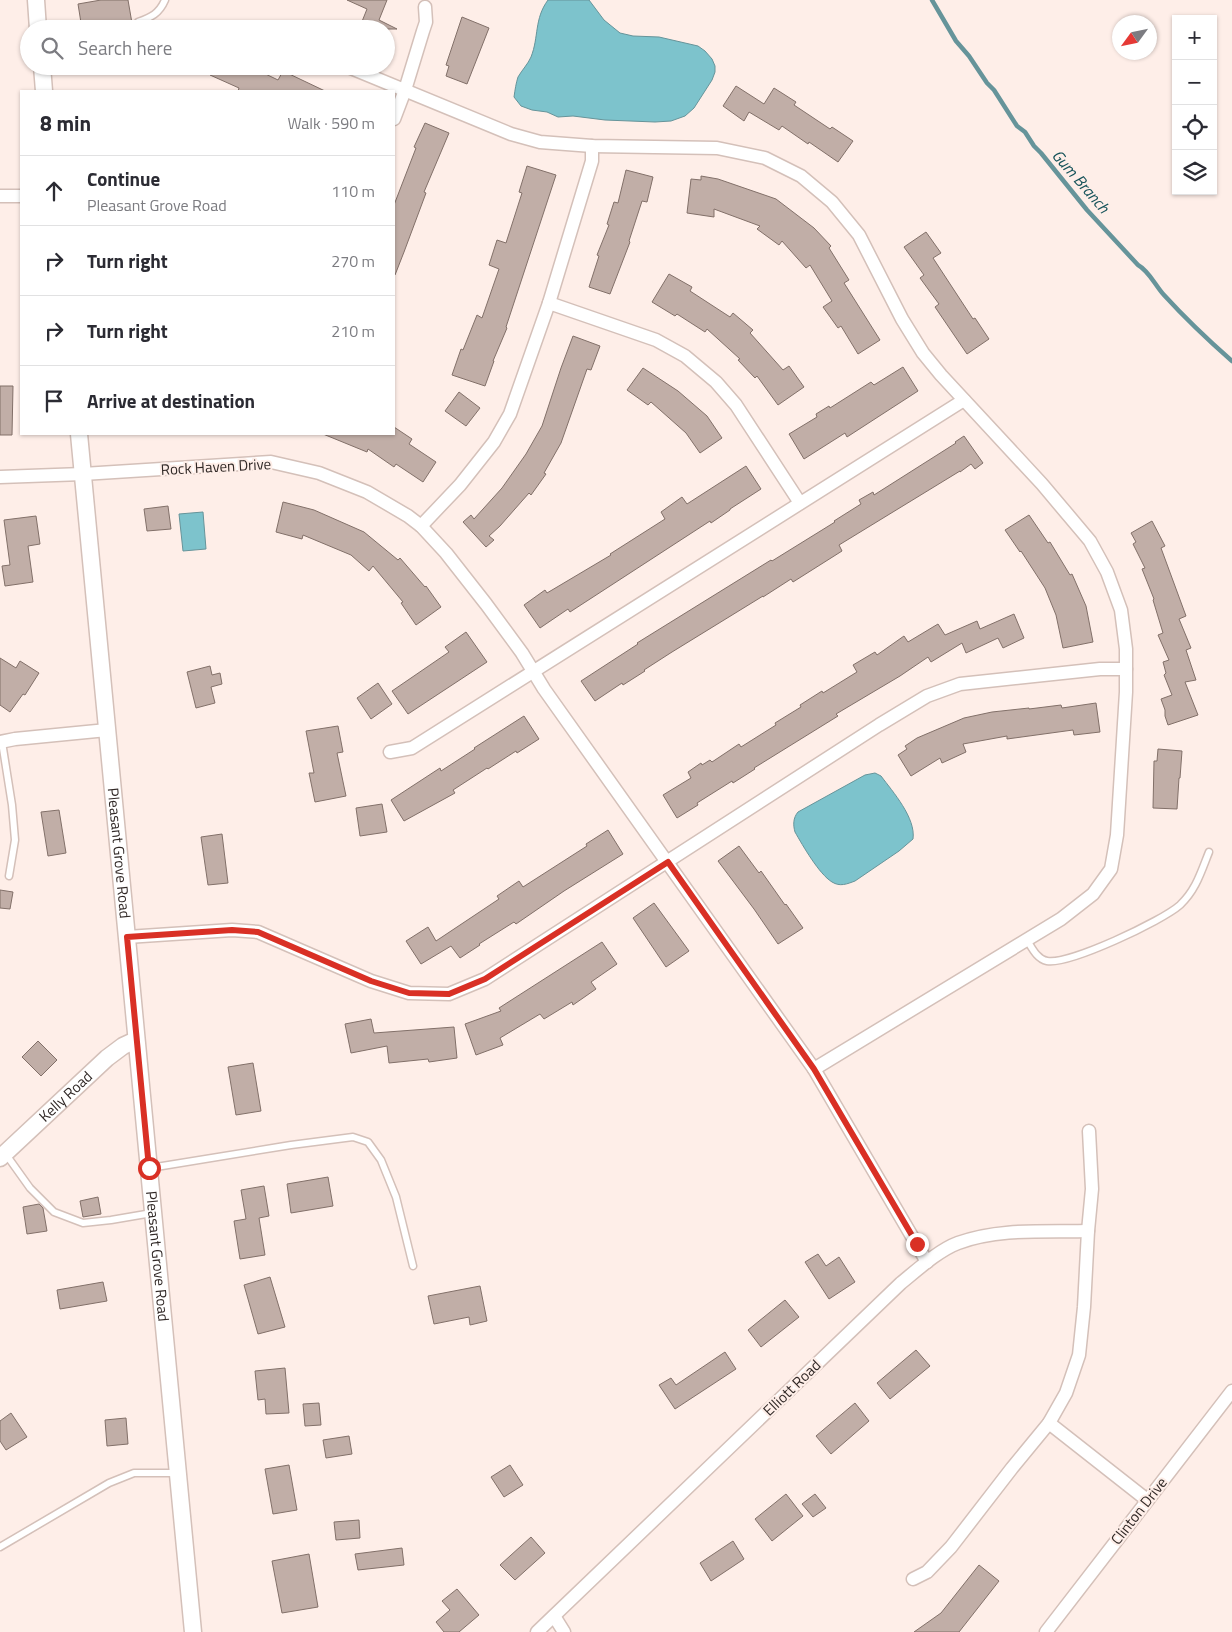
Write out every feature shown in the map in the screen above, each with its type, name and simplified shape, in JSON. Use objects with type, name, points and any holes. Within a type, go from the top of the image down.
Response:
[{"type":"street","points":[[36,0],[37,20]]},
{"type":"street","points":[[395,116],[426,22],[425,7]]},
{"type":"street","points":[[43,75],[44,90]]},
{"type":"street","points":[[368,75],[511,134],[540,142],[592,146],[717,148],[765,158],[800,176],[832,202],[859,235],[902,319],[923,353],[1042,484],[1090,541],[1107,572],[1121,610],[1126,648],[1126,692],[1118,835],[1111,869],[1092,894],[1061,919],[814,1069]]},
{"type":"street","points":[[421,526],[460,485],[494,442],[510,414],[549,303],[592,161],[592,146]]},
{"type":"street","points":[[0,196],[20,196]]},
{"type":"street","points":[[549,303],[656,340],[685,356],[716,382],[736,405],[800,503]]},
{"type":"street","points":[[390,752],[412,748],[964,400]]},
{"type":"street","name":"Pleasant Grove Road","points":[[79,435],[193,1632]]},
{"type":"street","name":"Rock Haven Drive","points":[[0,477],[83,474],[270,462],[319,473],[367,492],[406,514],[421,526],[446,553],[486,604],[814,1069],[927,1262]]},
{"type":"street","points":[[127,937],[232,930],[258,932],[371,981],[409,993],[449,994],[485,979],[927,696],[960,684],[1100,669],[1126,669]]},
{"type":"street","points":[[1,742],[107,730]]},
{"type":"street","name":"Kelly Road","points":[[3,1156],[107,1058],[123,1046],[136,1040]]},
{"type":"street","points":[[913,1579],[927,1572],[951,1547],[1049,1423],[1066,1393],[1079,1355],[1084,1307],[1092,1189],[1090,1131]]},
{"type":"street","name":"Elliott Road","points":[[537,1632],[901,1283],[927,1262],[957,1243],[1000,1233],[1088,1231]]},
{"type":"street","name":"Clinton Drive","points":[[1046,1632],[1232,1391]]},
{"type":"street","points":[[1049,1423],[1147,1500]]},
{"type":"street","points":[[554,1616],[564,1632]]},
{"type":"lane","points":[[144,20],[153,17],[162,8],[165,0]]},
{"type":"lane","points":[[1,742],[12,805],[15,840],[10,876]]},
{"type":"lane","points":[[1027,940],[1038,956],[1047,961],[1062,961],[1115,941],[1168,914],[1181,904],[1199,880],[1209,852]]},
{"type":"lane","points":[[149,1168],[291,1144],[353,1137],[368,1142],[381,1160],[396,1197],[413,1266]]},
{"type":"lane","points":[[3,1156],[30,1188],[54,1212],[82,1223],[153,1213]]},
{"type":"lane","points":[[0,1547],[109,1483],[134,1473],[178,1474]]},
{"type":"water","points":[[548,0],[589,0],[604,20],[620,33],[633,36],[659,37],[698,46],[712,59],[715,66],[712,80],[694,108],[685,116],[671,121],[655,122],[605,120],[573,116],[558,117],[547,112],[521,106],[514,97],[518,77],[531,57],[541,14]]},
{"type":"water","points":[[203,512],[206,549],[183,551],[179,514]]},
{"type":"water","points":[[875,773],[881,776],[903,806],[911,823],[913,839],[899,851],[855,881],[844,885],[835,884],[822,873],[802,845],[795,832],[795,817],[798,812],[865,775]]},
{"type":"building","points":[[101,0],[128,0],[131,20],[81,20],[78,4]]},
{"type":"building","points":[[347,0],[387,0],[379,20],[363,20],[367,9]]},
{"type":"building","points":[[462,17],[489,28],[467,84],[446,76],[449,66],[446,65]]},
{"type":"building","points":[[210,75],[268,75],[278,80],[281,75],[291,75],[323,90],[238,90],[239,88]]},
{"type":"building","points":[[736,86],[764,104],[774,88],[796,102],[794,105],[830,129],[832,127],[853,141],[838,162],[782,126],[779,130],[749,112],[744,121],[723,106]]},
{"type":"building","points":[[425,123],[449,133],[424,192],[426,193],[395,275],[395,202],[416,148],[414,147]]},
{"type":"building","points":[[527,166],[556,175],[507,328],[485,386],[452,375],[461,349],[463,350],[477,315],[482,318],[499,269],[489,265],[497,240],[506,243],[522,193],[519,192]]},
{"type":"building","points":[[626,170],[653,177],[647,202],[642,201],[630,242],[610,294],[589,287],[599,256],[597,255],[609,225],[607,224],[614,202],[618,203]]},
{"type":"building","points":[[701,176],[718,179],[776,199],[814,228],[831,246],[829,248],[849,280],[844,283],[880,340],[858,354],[841,326],[838,328],[823,307],[832,301],[810,265],[806,268],[782,241],[779,245],[757,229],[760,226],[714,209],[714,217],[687,213],[691,179],[701,180]]},
{"type":"building","points":[[926,232],[941,253],[933,258],[973,319],[975,318],[989,339],[967,354],[935,307],[939,304],[920,278],[924,275],[904,247]]},
{"type":"building","points":[[669,274],[692,287],[690,291],[730,317],[733,313],[753,330],[750,333],[783,370],[789,366],[804,387],[778,405],[757,376],[755,378],[738,360],[740,359],[707,329],[705,332],[677,314],[675,316],[652,302]]},
{"type":"building","points":[[573,336],[600,346],[591,370],[587,369],[561,443],[544,473],[546,474],[531,495],[529,493],[489,536],[494,540],[486,547],[463,522],[471,515],[474,519],[502,488],[526,454],[542,426]]},
{"type":"building","points":[[903,367],[918,391],[847,437],[845,433],[804,459],[789,434],[817,417],[816,414],[829,406],[830,408],[871,382],[874,385]]},
{"type":"building","points":[[643,368],[678,391],[707,416],[722,438],[700,453],[686,433],[651,402],[648,405],[627,390]]},
{"type":"building","points":[[0,386],[13,386],[12,435],[0,435]]},
{"type":"building","points":[[459,392],[480,408],[466,426],[445,411]]},
{"type":"building","points":[[395,428],[412,439],[409,444],[436,462],[423,482],[396,464],[394,467],[368,449],[367,452],[325,435],[395,435]]},
{"type":"building","points":[[964,436],[983,463],[975,469],[971,464],[839,545],[842,551],[793,582],[791,579],[595,701],[581,681],[637,643],[835,522],[861,504],[859,500],[873,492],[874,495]]},
{"type":"building","points":[[746,466],[761,489],[711,523],[710,521],[570,612],[568,609],[540,628],[524,605],[545,590],[547,593],[611,555],[665,519],[661,512],[682,497],[687,504]]},
{"type":"building","points":[[283,502],[314,510],[364,532],[398,560],[400,558],[426,586],[441,607],[416,625],[401,603],[403,602],[373,566],[369,571],[351,555],[303,535],[302,539],[276,532]]},
{"type":"building","points":[[168,506],[171,529],[147,531],[144,509]]},
{"type":"building","points":[[1029,515],[1048,543],[1050,542],[1070,575],[1072,574],[1086,606],[1093,642],[1063,648],[1056,615],[1045,588],[1005,530]]},
{"type":"building","points":[[36,516],[40,544],[28,546],[33,582],[5,586],[2,566],[10,565],[4,520]]},
{"type":"building","points":[[1152,521],[1165,546],[1161,548],[1186,616],[1179,619],[1191,648],[1186,650],[1196,680],[1185,682],[1198,715],[1168,725],[1161,699],[1172,695],[1164,675],[1166,673],[1163,662],[1169,660],[1158,635],[1163,633],[1154,599],[1142,569],[1145,568],[1133,544],[1136,542],[1131,533]]},
{"type":"building","points":[[1014,614],[1024,638],[1003,648],[998,638],[966,653],[962,643],[931,662],[928,657],[836,714],[838,716],[733,783],[732,781],[697,803],[698,805],[677,818],[663,795],[691,778],[688,772],[701,763],[702,765],[710,760],[712,762],[739,744],[741,747],[776,725],[775,723],[801,707],[800,705],[857,672],[853,665],[875,652],[877,655],[904,636],[908,642],[938,624],[945,635],[977,621],[980,629]]},
{"type":"building","points":[[466,632],[487,662],[408,714],[392,691],[449,652],[445,647]]},
{"type":"building","points":[[0,658],[16,668],[20,661],[39,673],[25,695],[23,694],[10,712],[0,705]]},
{"type":"building","points":[[210,666],[212,675],[220,673],[222,684],[211,687],[215,703],[196,708],[187,672]]},
{"type":"building","points":[[378,683],[392,704],[371,719],[357,698]]},
{"type":"building","points":[[1096,703],[1100,732],[1074,735],[1073,730],[1007,739],[1007,736],[963,744],[966,752],[942,763],[940,758],[911,776],[898,755],[907,749],[905,746],[917,738],[964,718],[992,712],[1061,705],[1062,708]]},
{"type":"building","points":[[524,716],[539,739],[517,753],[516,751],[487,768],[453,790],[455,793],[404,821],[391,800],[440,768],[441,771]]},
{"type":"building","points":[[338,726],[343,752],[337,753],[346,796],[315,802],[309,773],[314,773],[306,731]]},
{"type":"building","points":[[1158,749],[1182,751],[1177,809],[1153,808],[1154,761],[1157,761]]},
{"type":"building","points":[[382,804],[387,832],[360,836],[356,808]]},
{"type":"building","points":[[59,810],[66,853],[48,856],[41,812]]},
{"type":"building","points":[[608,830],[623,854],[516,924],[514,922],[479,944],[460,958],[451,946],[421,964],[406,941],[428,927],[436,941],[499,899],[497,896],[519,881],[523,887],[587,846],[586,844]]},
{"type":"building","points":[[222,834],[228,883],[208,885],[201,837]]},
{"type":"building","points":[[739,846],[759,873],[761,871],[803,928],[778,944],[718,861]]},
{"type":"building","points":[[0,890],[13,892],[10,909],[0,908]]},
{"type":"building","points":[[654,903],[689,951],[666,967],[633,918]]},
{"type":"building","points":[[602,942],[617,964],[591,982],[596,989],[573,1005],[572,1002],[544,1019],[540,1014],[500,1038],[503,1045],[476,1055],[465,1024],[501,1011],[499,1008]]},
{"type":"building","points":[[371,1019],[374,1033],[454,1027],[457,1058],[429,1062],[428,1059],[389,1063],[387,1046],[351,1053],[345,1024]]},
{"type":"building","points":[[38,1041],[57,1060],[41,1076],[22,1057]]},
{"type":"building","points":[[253,1063],[261,1111],[236,1115],[228,1067]]},
{"type":"building","points":[[328,1177],[333,1206],[291,1213],[287,1184]]},
{"type":"building","points":[[264,1186],[269,1216],[259,1218],[265,1255],[240,1259],[234,1221],[246,1219],[241,1190]]},
{"type":"building","points":[[98,1197],[101,1214],[83,1217],[80,1201]]},
{"type":"building","points":[[39,1204],[43,1208],[47,1231],[27,1234],[23,1207]]},
{"type":"building","points":[[818,1254],[826,1266],[839,1257],[855,1282],[829,1299],[805,1262]]},
{"type":"building","points":[[270,1277],[285,1327],[258,1334],[244,1285]]},
{"type":"building","points":[[103,1282],[107,1301],[60,1309],[57,1290]]},
{"type":"building","points":[[480,1286],[487,1321],[470,1325],[469,1317],[434,1324],[428,1296]]},
{"type":"building","points":[[785,1300],[799,1317],[761,1347],[748,1330]]},
{"type":"building","points":[[916,1350],[930,1366],[890,1399],[877,1383]]},
{"type":"building","points":[[725,1352],[736,1369],[675,1409],[659,1385],[671,1378],[676,1385]]},
{"type":"building","points":[[285,1368],[289,1413],[266,1414],[265,1399],[258,1400],[255,1371]]},
{"type":"building","points":[[319,1403],[321,1425],[305,1426],[303,1404]]},
{"type":"building","points":[[855,1403],[869,1421],[831,1454],[816,1436]]},
{"type":"building","points":[[11,1413],[27,1437],[6,1450],[0,1441],[0,1421]]},
{"type":"building","points":[[126,1418],[128,1444],[107,1446],[105,1420]]},
{"type":"building","points":[[349,1436],[352,1454],[326,1458],[323,1440]]},
{"type":"building","points":[[289,1465],[297,1510],[273,1514],[265,1469]]},
{"type":"building","points":[[510,1465],[523,1485],[504,1497],[491,1477]]},
{"type":"building","points":[[786,1494],[803,1516],[772,1541],[755,1519]]},
{"type":"building","points":[[815,1494],[826,1508],[813,1517],[802,1504]]},
{"type":"building","points":[[359,1520],[360,1538],[336,1540],[334,1522]]},
{"type":"building","points":[[531,1537],[545,1553],[515,1580],[500,1565]]},
{"type":"building","points":[[733,1541],[744,1559],[711,1581],[700,1563]]},
{"type":"building","points":[[402,1548],[404,1565],[358,1570],[355,1554]]},
{"type":"building","points":[[309,1554],[318,1607],[282,1613],[272,1561]]},
{"type":"building","points":[[979,1565],[999,1581],[959,1632],[914,1632],[941,1613]]},
{"type":"building","points":[[457,1589],[479,1615],[459,1632],[444,1632],[436,1622],[450,1610],[442,1601]]},
{"type":"waterway","name":"Gum Branch","points":[[932,0],[956,41],[994,90],[1017,126],[1025,132],[1034,146],[1087,210],[1145,271],[1164,295],[1232,361]]},
{"type":"route","points":[[149,1168],[127,937],[232,930],[258,932],[371,981],[409,993],[449,994],[485,979],[668,862],[814,1069],[917,1244]]}]
